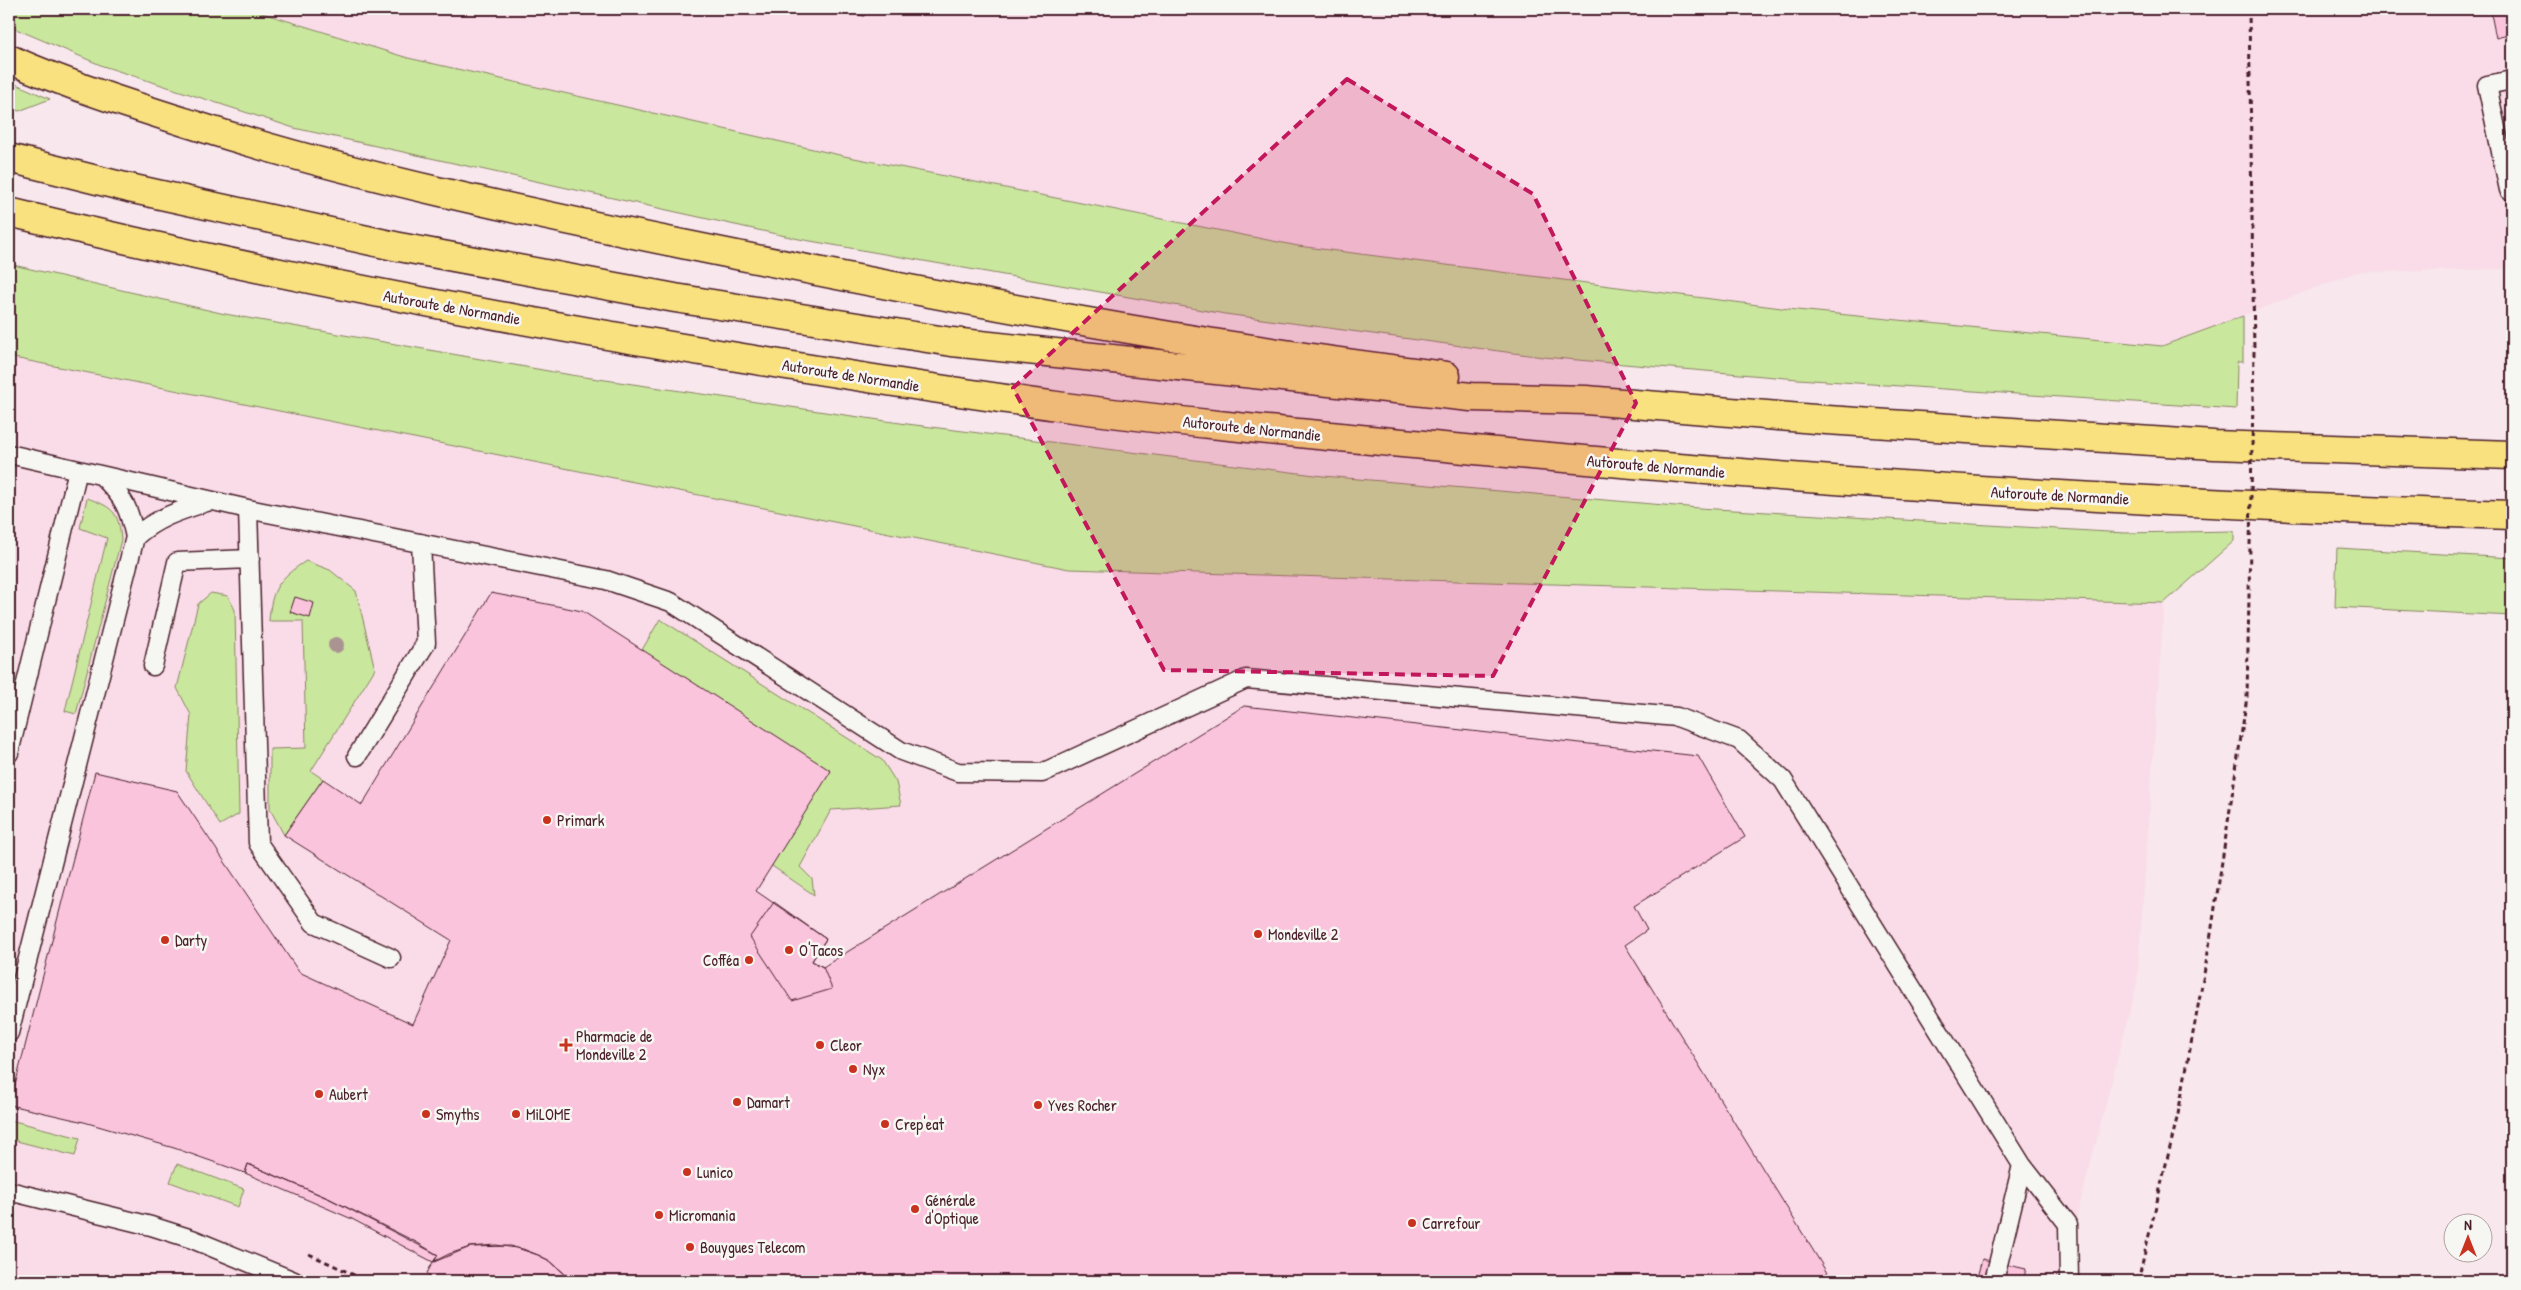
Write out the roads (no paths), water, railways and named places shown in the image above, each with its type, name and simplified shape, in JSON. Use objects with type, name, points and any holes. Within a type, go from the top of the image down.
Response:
[{"type":"highway","points":[[9,59],[126,104],[241,140],[371,177],[533,213],[779,264],[1065,316],[1310,359],[1471,379],[1586,400]]},
{"type":"highway","points":[[9,158],[128,188],[399,247],[675,298],[952,342],[1471,397],[1586,400],[1828,420],[2214,445],[2512,455]]},
{"type":"highway","name":"Autoroute de Normandie","points":[[9,212],[96,233],[419,301],[658,344],[1058,406],[1280,431],[1618,463],[1947,489],[2512,515]]},
{"type":"lane","points":[[2512,80],[2488,85],[2509,190],[2512,189]]},
{"type":"lane","points":[[9,454],[248,509],[606,580],[671,602],[902,751],[958,772],[1042,772],[1246,679],[1677,717],[1738,740],[1783,780],[2022,1165],[2068,1224],[2069,1281]]},
{"type":"lane","points":[[9,753],[78,470]]},
{"type":"lane","points":[[9,1033],[135,537],[130,511],[121,496],[103,477]]},
{"type":"lane","points":[[135,537],[148,525],[168,514],[212,501]]},
{"type":"lane","points":[[248,509],[258,843],[314,923],[391,958]]},
{"type":"lane","points":[[357,756],[426,643],[421,543]]},
{"type":"lane","points":[[152,666],[177,562],[250,559]]},
{"type":"lane","points":[[1994,1281],[2022,1165]]},
{"type":"lane","points":[[9,1190],[192,1239],[294,1281]]},
{"type":"place","name":"Primark","points":[[547,820]]},
{"type":"place","name":"Mondeville 2","points":[[1258,934]]},
{"type":"place","name":"Darty","points":[[165,940]]},
{"type":"place","name":"O'Tacos","points":[[789,950]]},
{"type":"place","name":"Cofféa","points":[[749,960]]},
{"type":"place","name":"Pharmacie de Mondeville 2","points":[[566,1045]]},
{"type":"place","name":"Cleor","points":[[820,1045]]},
{"type":"place","name":"Nyx","points":[[853,1069]]},
{"type":"place","name":"Aubert","points":[[319,1094]]},
{"type":"place","name":"Damart","points":[[737,1102]]},
{"type":"place","name":"Yves Rocher","points":[[1038,1105]]},
{"type":"place","name":"Smyths","points":[[426,1114]]},
{"type":"place","name":"MiLOME","points":[[516,1114]]},
{"type":"place","name":"Crep'eat","points":[[885,1124]]},
{"type":"place","name":"Lunico","points":[[687,1172]]},
{"type":"place","name":"Générale d'Optique","points":[[915,1209]]},
{"type":"place","name":"Micromania","points":[[659,1215]]},
{"type":"place","name":"Carrefour","points":[[1412,1223]]},
{"type":"place","name":"Bouygues Telecom","points":[[690,1247]]}]
